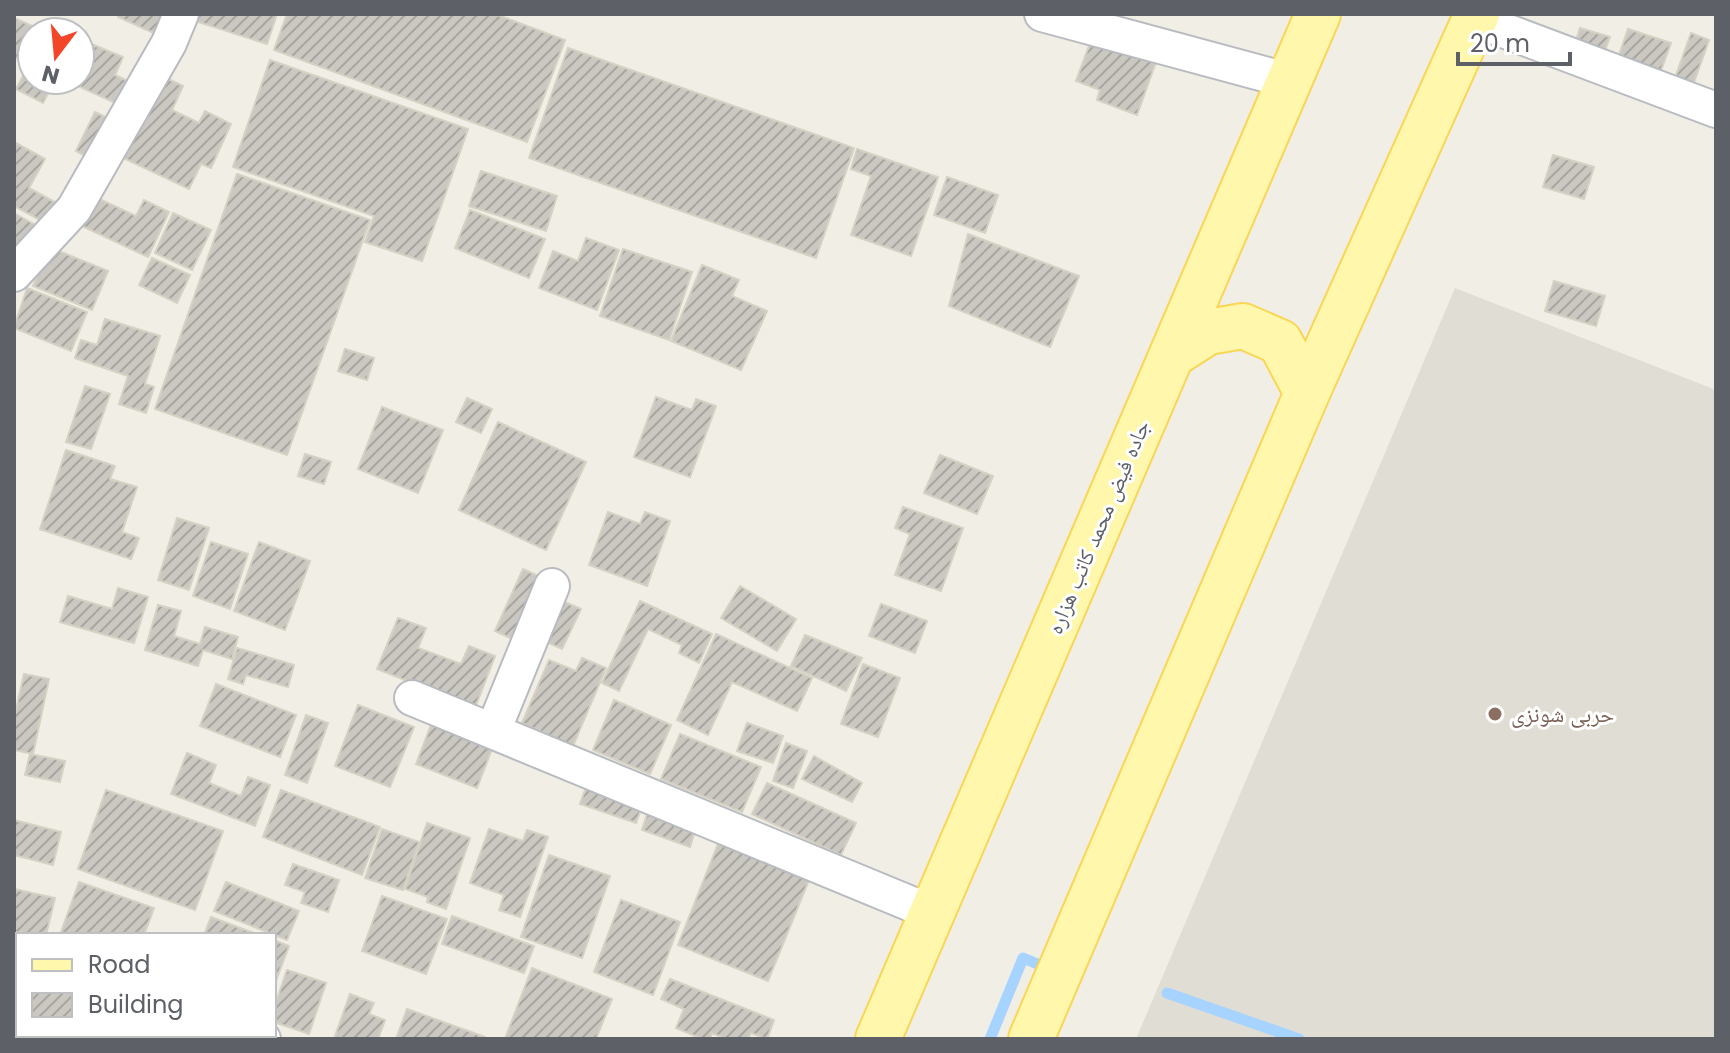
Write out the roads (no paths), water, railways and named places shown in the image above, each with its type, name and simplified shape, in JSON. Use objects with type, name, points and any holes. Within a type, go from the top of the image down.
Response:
[{"type":"main road","name":"جاده فیض محمد کاتب هزاره","points":[[878,1039],[1318,14]]},
{"type":"main road","points":[[1031,1039],[1307,393],[1475,17]]},
{"type":"main road","points":[[1172,355],[1208,332],[1243,326],[1280,342],[1307,393]]},
{"type":"street","points":[[14,274],[74,209],[169,43],[181,14]]},
{"type":"street","points":[[1042,14],[1290,81]]},
{"type":"street","points":[[1475,17],[1716,110]]},
{"type":"street","points":[[493,731],[552,586]]},
{"type":"street","points":[[412,698],[933,913]]},
{"type":"waterway","points":[[990,1039],[1023,958],[1040,965]]},
{"type":"waterway","points":[[1167,993],[1299,1039]]},
{"type":"place","name":"حربی شونزی","points":[[1495,714]]}]
